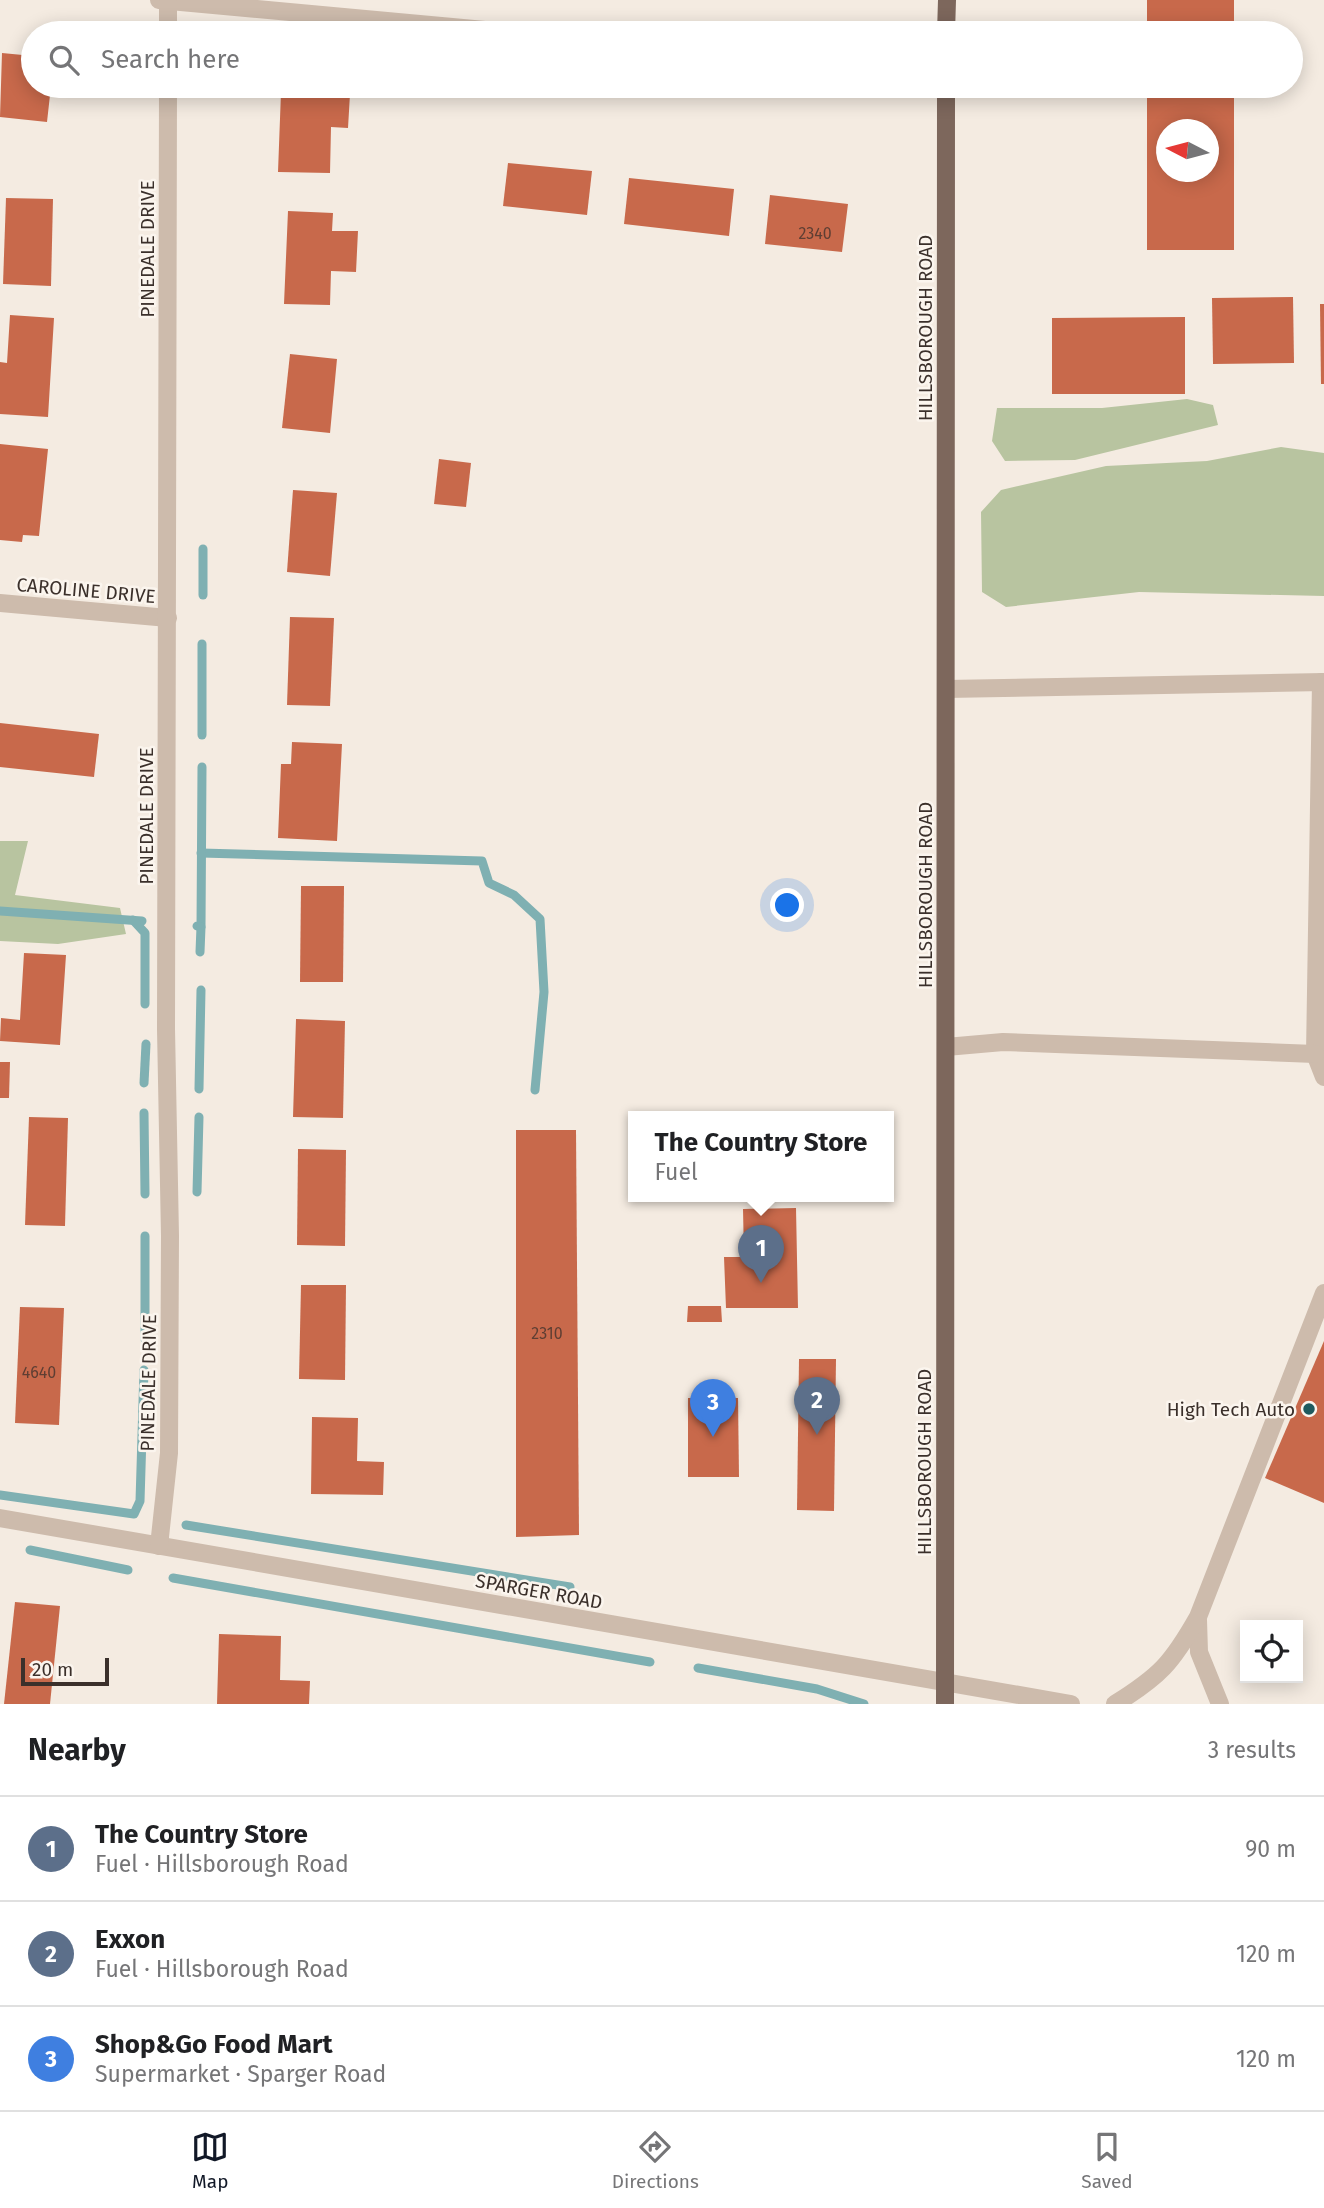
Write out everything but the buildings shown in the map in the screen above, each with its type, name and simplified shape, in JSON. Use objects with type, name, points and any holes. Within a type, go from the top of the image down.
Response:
[{"type":"main road","points":[[947,0],[947,21]]},
{"type":"main road","name":"HILLSBOROUGH ROAD","points":[[945,1704],[946,98]]},
{"type":"street","points":[[159,0],[387,21]]},
{"type":"street","points":[[168,1],[168,21]]},
{"type":"street","name":"PINEDALE DRIVE","points":[[159,1546],[169,1453],[170,1236],[166,1029],[168,98]]},
{"type":"street","name":"CAROLINE DRIVE","points":[[0,603],[168,618]]},
{"type":"street","points":[[946,689],[1323,682],[1315,1054],[1324,1077]]},
{"type":"street","points":[[946,1047],[1003,1042],[1315,1054]]},
{"type":"street","points":[[1115,1704],[1160,1674],[1176,1656],[1198,1617],[1324,1293]]},
{"type":"street","name":"SPARGER ROAD","points":[[0,1518],[1071,1704]]},
{"type":"street","points":[[1198,1617],[1199,1652],[1220,1704]]},
{"type":"green space","points":[[1187,399],[1213,405],[1218,425],[1075,460],[1005,461],[992,441],[997,408],[1102,408]]},
{"type":"green space","points":[[1281,447],[1324,453],[1324,596],[1139,592],[1006,607],[982,592],[981,512],[1001,490],[1106,466],[1207,461]]},
{"type":"green space","points":[[0,841],[28,841],[15,895],[120,908],[126,934],[58,944],[0,941]]},
{"type":"waterway","points":[[203,549],[203,595]]},
{"type":"waterway","points":[[202,644],[202,735]]},
{"type":"waterway","points":[[197,926],[201,927],[202,767]]},
{"type":"waterway","points":[[201,853],[482,861],[489,883],[514,895],[540,919],[544,992],[535,1090]]},
{"type":"waterway","points":[[0,911],[142,921]]},
{"type":"waterway","points":[[133,920],[145,933],[145,1004]]},
{"type":"waterway","points":[[200,952],[201,927]]},
{"type":"waterway","points":[[199,1089],[201,990]]},
{"type":"waterway","points":[[144,1083],[146,1044]]},
{"type":"waterway","points":[[144,1113],[145,1194]]},
{"type":"waterway","points":[[197,1192],[199,1117]]},
{"type":"waterway","points":[[145,1236],[145,1339]]},
{"type":"waterway","points":[[0,1495],[134,1514],[140,1501],[144,1370]]},
{"type":"waterway","points":[[186,1525],[570,1587]]},
{"type":"waterway","points":[[30,1550],[128,1570]]},
{"type":"waterway","points":[[173,1578],[650,1662]]},
{"type":"waterway","points":[[698,1668],[817,1689],[864,1704]]},
{"type":"place","name":"The Country Store","points":[[761,1283]]},
{"type":"place","name":"High Tech Auto","points":[[1309,1409]]},
{"type":"place","name":"Exxon","points":[[817,1435]]},
{"type":"place","name":"Shop&Go Food Mart","points":[[713,1437]]}]
